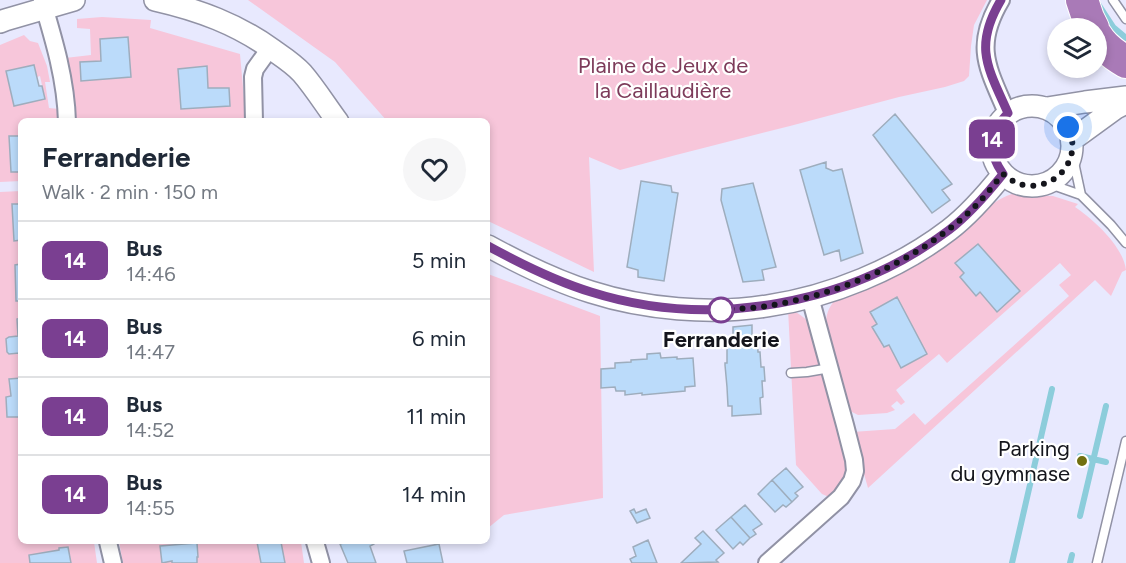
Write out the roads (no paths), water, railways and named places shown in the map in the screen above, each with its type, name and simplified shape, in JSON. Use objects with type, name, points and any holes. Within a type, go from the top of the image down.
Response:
[{"type":"highway","points":[[1082,0],[1088,18]]},
{"type":"highway","points":[[1107,48],[1126,62]]},
{"type":"street","points":[[0,22],[43,4],[74,0]]},
{"type":"street","points":[[155,0],[184,6],[247,32],[302,74],[335,118]]},
{"type":"street","points":[[1001,0],[991,20],[985,47],[989,72],[1008,113]]},
{"type":"street","points":[[43,4],[66,97],[67,118]]},
{"type":"street","points":[[254,118],[253,77],[255,69],[270,48]]},
{"type":"street","points":[[1047,108],[1126,98]]},
{"type":"street","points":[[1072,146],[1116,108],[1126,103]]},
{"type":"street","points":[[1034,105],[1047,108],[1059,115],[1068,127],[1072,146],[1067,167],[1058,177],[1036,186],[1013,181],[1003,174],[995,163],[992,136],[998,123],[1008,113],[1020,107],[1034,105]]},
{"type":"street","points":[[490,247],[563,282],[593,293],[643,304],[681,309],[721,310],[766,306],[810,297],[878,273],[906,259],[962,219],[1003,174]]},
{"type":"street","points":[[768,563],[841,497],[852,482],[855,471],[810,297]]},
{"type":"street","points":[[108,544],[113,563]]},
{"type":"street","points":[[316,544],[321,563]]},
{"type":"lane","points":[[1113,0],[1126,19]]},
{"type":"lane","points":[[1072,146],[1081,195]]},
{"type":"lane","points":[[1047,183],[1081,195],[1126,243]]},
{"type":"lane","points":[[791,373],[830,368]]},
{"type":"lane","points":[[1096,563],[1126,441]]},
{"type":"waterway","points":[[1098,4],[1113,27],[1126,38]]},
{"type":"waterway","points":[[1012,563],[1052,389]]},
{"type":"waterway","points":[[1080,516],[1106,406]]},
{"type":"waterway","points":[[1080,456],[1106,462]]},
{"type":"waterway","points":[[1070,563],[1072,555]]},
{"type":"place","name":"Ferranderie","points":[[721,310]]},
{"type":"place","name":"Parking du gymnase","points":[[1082,461]]},
{"type":"park label","name":"Plaine de Jeux de la Caillaudière","points":[[663,78]]}]
